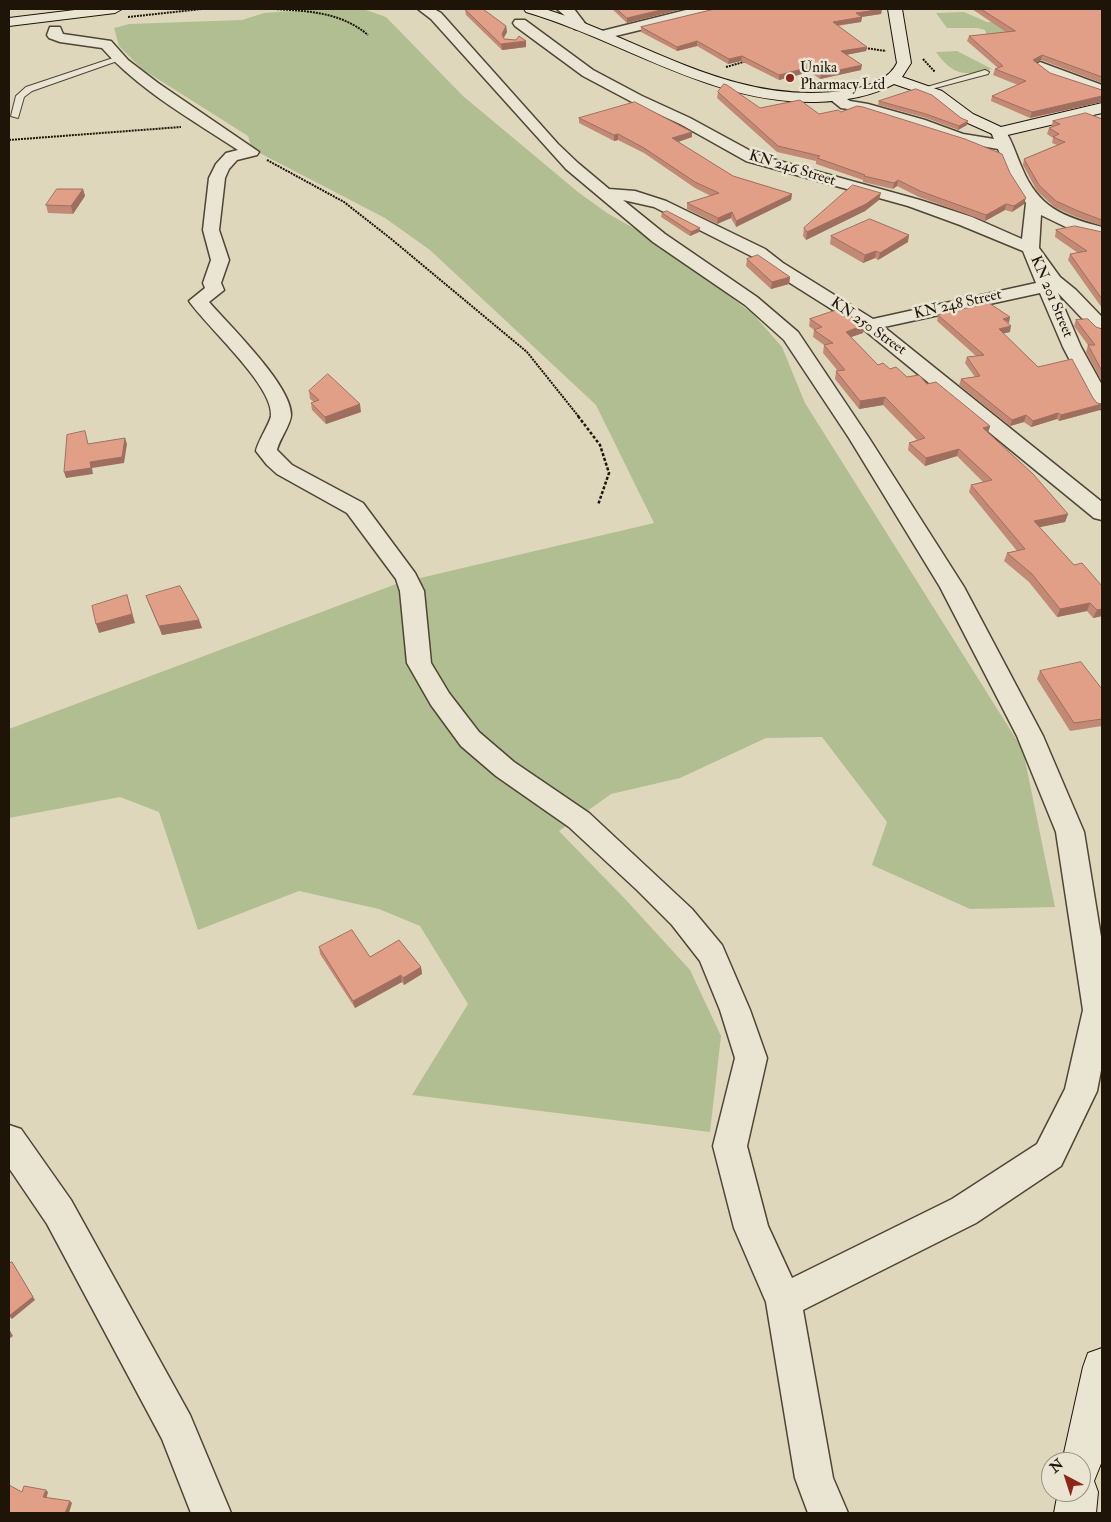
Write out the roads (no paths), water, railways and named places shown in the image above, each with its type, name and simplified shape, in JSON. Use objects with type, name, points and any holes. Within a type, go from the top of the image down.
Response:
[{"type":"main road","points":[[9,22],[114,9]]},
{"type":"main road","points":[[531,9],[603,35],[697,76],[741,91],[762,95],[813,98],[862,92],[893,79],[901,71],[904,62],[895,9]]},
{"type":"main road","points":[[893,79],[937,94],[967,117],[1002,139],[1095,110]]},
{"type":"main road","points":[[1084,1452],[1102,1367]]},
{"type":"street","points":[[425,9],[436,16],[486,69],[553,147],[659,238],[751,301],[791,336],[859,438],[952,587],[1030,736],[1070,832],[1100,1013],[1081,1091],[1049,1155],[964,1211],[784,1301]]},
{"type":"street","points":[[563,9],[569,12],[580,26]]},
{"type":"street","points":[[603,35],[655,23],[663,18],[709,9]]},
{"type":"street","name":"KN 246 Street","points":[[515,24],[588,73],[637,99],[686,121],[752,158],[914,203],[966,221],[1030,248]]},
{"type":"street","points":[[55,30],[54,35],[60,38],[106,44],[119,59],[153,86],[251,152],[232,156],[222,167],[217,178],[211,230],[220,260],[212,283],[215,290],[198,301],[257,369],[276,394],[281,416],[269,440],[266,451],[274,462],[344,499],[355,508],[407,578],[412,591],[419,664],[440,700],[470,739],[505,769],[579,820],[647,882],[682,918],[712,954],[735,1010],[751,1058],[730,1146],[751,1228],[784,1301],[814,1478],[828,1513]]},
{"type":"street","points":[[1040,66],[1054,75],[1083,82],[1102,90]]},
{"type":"street","points":[[833,96],[846,105],[863,107],[920,123],[960,138],[1002,139],[1018,178],[1034,203],[1052,215],[1078,226],[1102,232]]},
{"type":"street","points":[[1095,110],[1102,120]]},
{"type":"street","name":"KN 250 Street","points":[[605,193],[634,196],[660,204],[759,253],[776,267],[870,325],[1102,512]]},
{"type":"street","name":"KN 201 Street","points":[[1034,203],[1030,248],[1049,283],[1072,347],[1102,403]]},
{"type":"street","points":[[1049,283],[1070,294],[1102,328]]},
{"type":"street","name":"KN 248 Street","points":[[870,325],[1049,283]]},
{"type":"street","points":[[9,1140],[59,1212],[168,1411],[177,1428],[211,1513]]},
{"type":"lane","points":[[15,116],[20,96],[29,89],[119,59]]},
{"type":"lane","points":[[924,89],[985,72]]},
{"type":"place","name":"Unika Pharmacy Ltd","points":[[790,78]]}]
